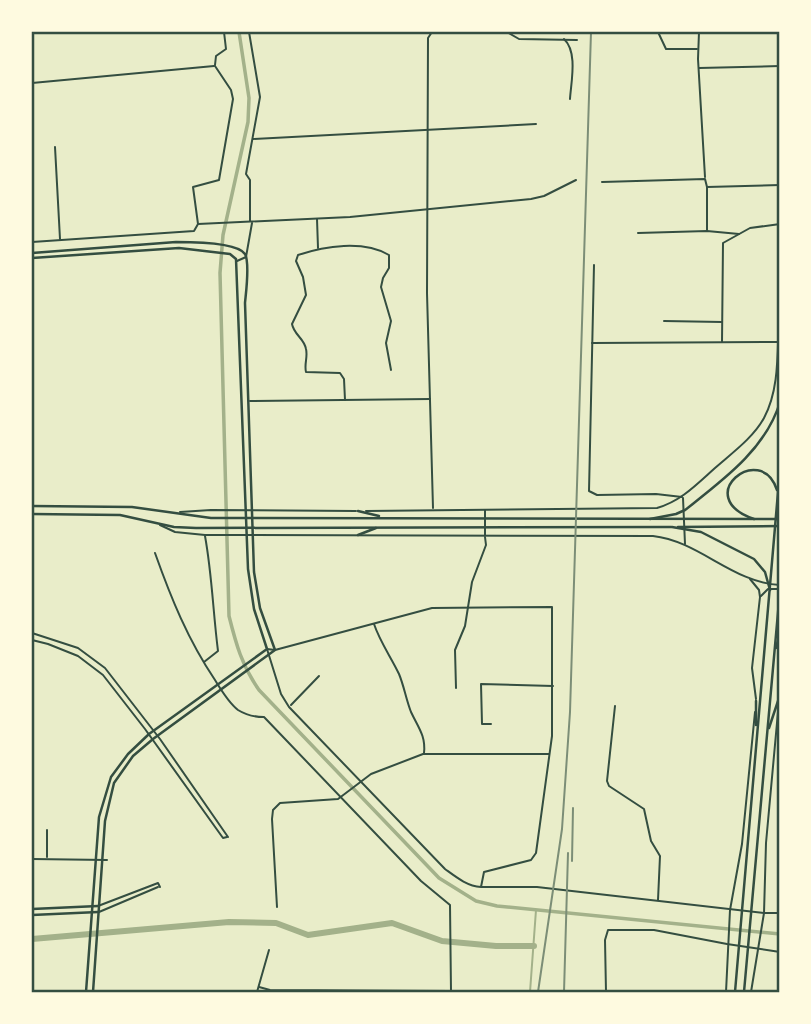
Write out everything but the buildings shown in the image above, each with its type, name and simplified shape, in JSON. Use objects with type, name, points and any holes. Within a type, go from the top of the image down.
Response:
[{"type":"main road","points":[[32,253],[176,242],[231,247],[240,250],[246,257],[253,535],[257,592],[275,650],[153,739],[133,756],[114,783],[106,812],[93,992]]},
{"type":"main road","points":[[32,258],[170,248],[230,254],[237,261],[247,510],[245,536],[250,591],[267,649],[149,734],[124,759],[108,784],[100,809],[86,992]]},
{"type":"main road","points":[[650,519],[685,510],[742,461],[769,430],[779,401]]},
{"type":"main road","points":[[736,992],[779,469]]},
{"type":"main road","points":[[754,519],[739,513],[728,498],[729,485],[734,477],[749,470],[764,473],[772,479],[778,492]]},
{"type":"main road","points":[[32,506],[132,507],[211,518],[779,519]]},
{"type":"main road","points":[[358,511],[386,518]]},
{"type":"main road","points":[[32,514],[120,515],[182,528],[779,526]]},
{"type":"main road","points":[[358,535],[379,527]]},
{"type":"main road","points":[[672,527],[701,531],[754,559],[765,572],[770,594]]},
{"type":"main road","points":[[744,992],[779,588]]},
{"type":"main road","points":[[774,654],[779,632]]},
{"type":"main road","points":[[767,734],[779,696]]},
{"type":"main road","points":[[756,701],[757,739]]},
{"type":"main road","points":[[32,909],[98,906]]},
{"type":"main road","points":[[32,915],[98,912]]},
{"type":"street","points":[[32,242],[195,230],[198,224],[193,187],[219,180],[233,106],[232,92],[215,66],[216,55],[226,49],[224,32]]},
{"type":"street","points":[[237,261],[246,257],[251,222],[250,180],[246,174],[260,97],[249,32]]},
{"type":"street","points":[[432,32],[428,38],[430,129],[427,293],[433,510]]},
{"type":"street","points":[[507,32],[519,39],[578,40]]},
{"type":"street","points":[[659,32],[666,49],[698,49]]},
{"type":"street","points":[[699,32],[698,68],[705,179],[708,187],[707,231]]},
{"type":"street","points":[[563,39],[569,44],[571,56],[570,99]]},
{"type":"street","points":[[32,83],[215,66]]},
{"type":"street","points":[[698,68],[779,66]]},
{"type":"street","points":[[253,138],[536,124]]},
{"type":"street","points":[[55,147],[60,240]]},
{"type":"street","points":[[602,182],[705,179]]},
{"type":"street","points":[[198,224],[428,211],[472,204],[537,199],[576,180]]},
{"type":"street","points":[[708,187],[779,184]]},
{"type":"street","points":[[317,218],[318,248]]},
{"type":"street","points":[[722,342],[723,243],[750,228],[779,224]]},
{"type":"street","points":[[638,233],[707,231],[740,234]]},
{"type":"street","points":[[345,400],[344,379],[340,373],[306,372],[304,368],[306,348],[295,334],[292,324],[306,295],[303,277],[296,261],[298,255],[318,248],[354,247],[374,249],[388,255],[389,268],[381,287],[391,321],[386,343],[391,370]]},
{"type":"street","points":[[594,265],[589,492],[597,495],[656,494],[682,497]]},
{"type":"street","points":[[172,513],[211,510],[657,508],[670,504],[682,497],[748,439],[764,418],[773,393],[779,305]]},
{"type":"street","points":[[664,321],[723,322]]},
{"type":"street","points":[[592,343],[777,342]]},
{"type":"street","points":[[249,401],[431,400]]},
{"type":"street","points":[[682,497],[685,544]]},
{"type":"street","points":[[456,688],[455,650],[465,626],[472,582],[486,545],[485,510]]},
{"type":"street","points":[[158,523],[174,532],[205,536],[667,537],[749,578],[779,588]]},
{"type":"street","points":[[203,663],[218,651],[212,572],[205,536]]},
{"type":"street","points":[[155,553],[177,613],[203,663],[236,708],[247,714],[264,717],[421,881],[450,905],[451,992],[259,988]]},
{"type":"street","points":[[726,992],[730,910],[742,844],[756,701],[752,668],[760,597],[759,590],[749,578]]},
{"type":"street","points":[[760,597],[768,589],[779,588]]},
{"type":"street","points":[[481,887],[484,872],[531,860],[536,853],[550,754],[552,607],[425,610],[275,650],[267,649],[281,694],[289,707],[445,869],[462,881],[481,887],[537,887],[764,914],[779,913]]},
{"type":"street","points":[[374,623],[423,734],[424,754]]},
{"type":"street","points":[[32,633],[85,652],[98,662],[157,736],[228,837],[223,838],[153,739],[103,675],[89,663],[60,648],[32,640]]},
{"type":"street","points":[[289,707],[319,676]]},
{"type":"street","points":[[491,724],[482,724],[481,684],[553,686]]},
{"type":"street","points":[[751,992],[764,914],[766,843],[779,696]]},
{"type":"street","points":[[615,706],[607,781],[609,786],[643,809],[651,841],[660,856],[658,901]]},
{"type":"street","points":[[278,907],[273,810],[280,803],[342,797],[371,774],[424,754],[550,754]]},
{"type":"street","points":[[47,830],[47,859]]},
{"type":"street","points":[[32,859],[107,860]]},
{"type":"street","points":[[98,906],[158,883],[160,887],[98,912]]},
{"type":"street","points":[[606,992],[605,940],[608,930],[654,930],[779,952]]},
{"type":"street","points":[[257,992],[270,950]]},
{"type":"waterway","points":[[239,32],[249,98],[248,122],[223,235],[220,273],[229,616],[240,654],[253,681],[439,878],[476,901],[497,906],[780,934]]},
{"type":"waterway","points":[[530,992],[536,910]]},
{"type":"waterway","points":[[32,939],[229,922],[276,923],[308,935],[392,923],[442,941],[534,946]]},
{"type":"railway","points":[[538,992],[562,829],[570,712],[591,32]]},
{"type":"railway","points":[[572,861],[573,808]]},
{"type":"railway","points":[[564,992],[568,853]]}]
